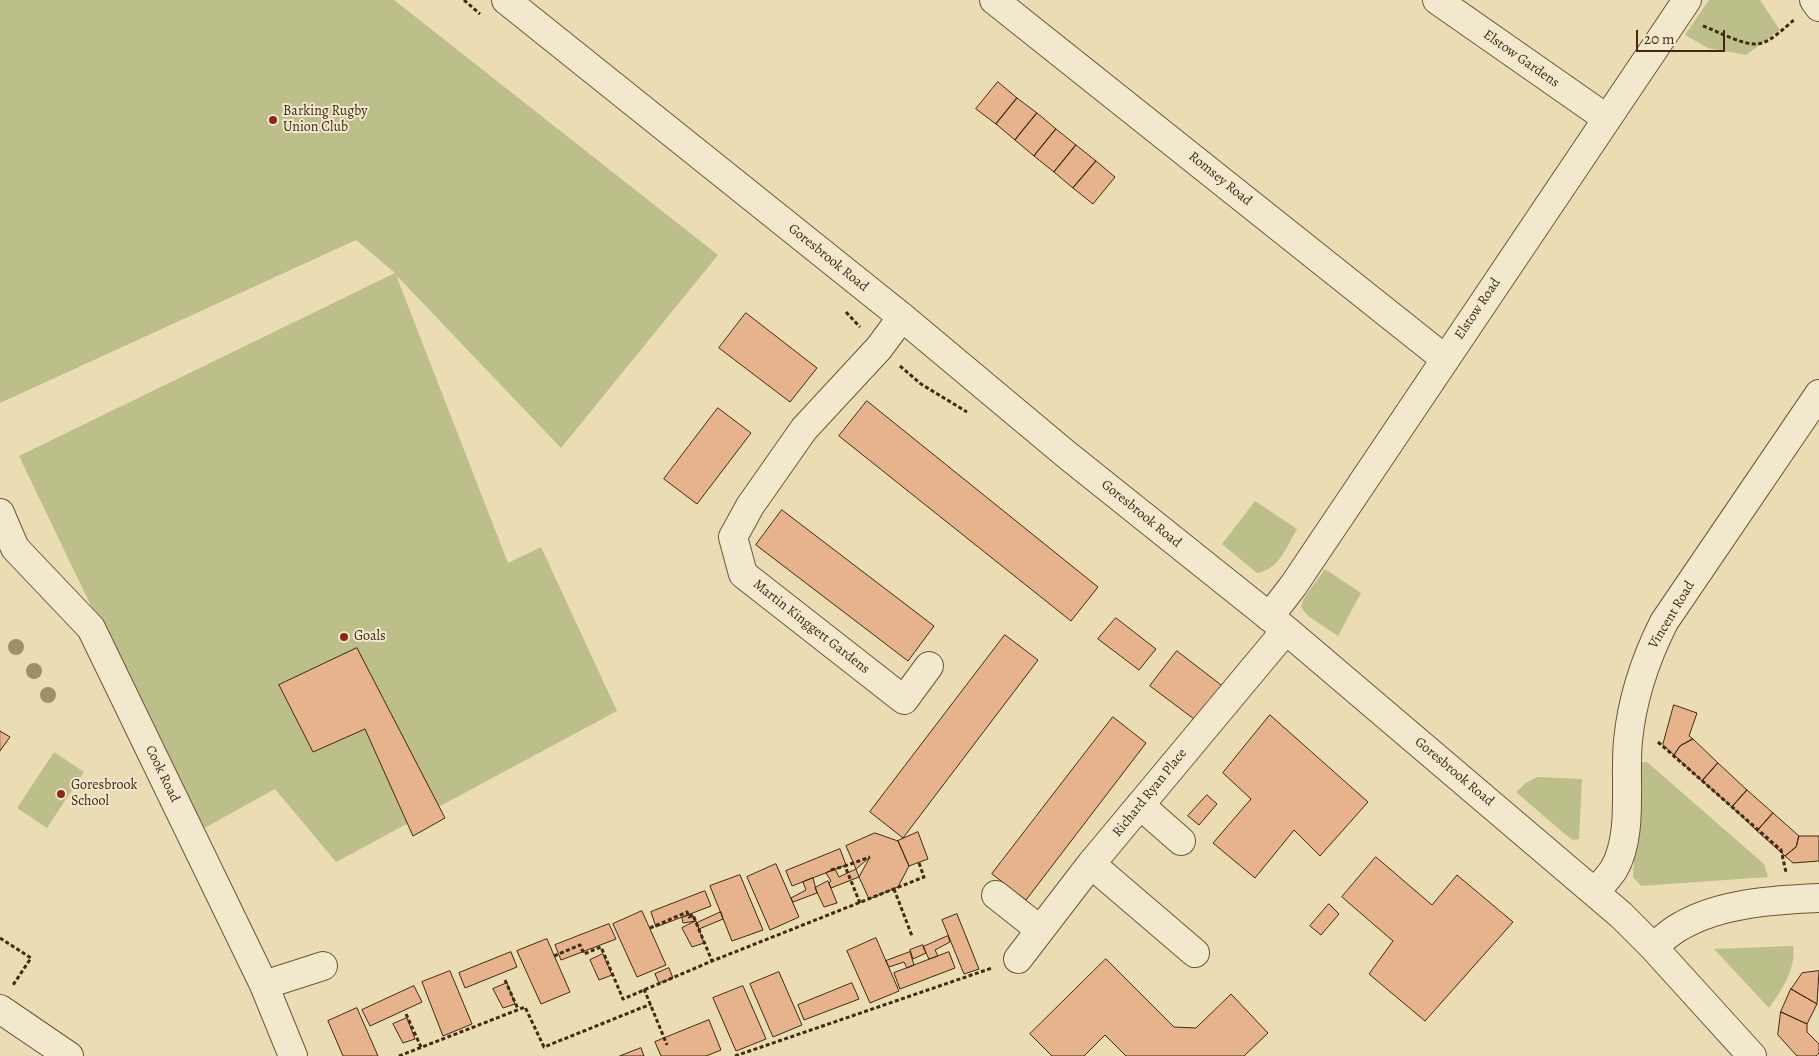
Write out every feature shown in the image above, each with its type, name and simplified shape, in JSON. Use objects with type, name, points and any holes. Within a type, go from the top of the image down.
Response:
[{"type":"street","name":"Goresbrook Road","points":[[506,0],[902,317],[1067,455],[1277,623],[1595,892],[1653,947],[1752,1056]]},
{"type":"street","name":"Romsey Road","points":[[994,0],[1445,359]]},
{"type":"street","name":"Elstow Gardens","points":[[1437,0],[1606,118]]},
{"type":"street","name":"Elstow Road","points":[[1277,623],[1293,586],[1606,118],[1684,5]]},
{"type":"street","name":"Martin Kinggett Gardens","points":[[902,317],[879,348],[804,428],[750,506],[733,537],[744,574],[904,700],[929,666]]},
{"type":"street","name":"Vincent Road","points":[[1595,892],[1614,869],[1621,853],[1624,832],[1628,742],[1633,705],[1647,656],[1664,622],[1819,394]]},
{"type":"street","name":"Cook Road","points":[[0,513],[15,548],[91,628],[264,985],[294,1056]]},
{"type":"street","name":"Richard Ryan Place","points":[[1018,959],[1039,929],[1140,805],[1277,623]]},
{"type":"street","points":[[1140,805],[1182,842]]},
{"type":"street","points":[[1092,864],[1195,953]]},
{"type":"street","points":[[996,895],[1039,929]]},
{"type":"street","points":[[1653,947],[1679,927],[1699,917],[1729,908],[1791,899],[1819,898]]},
{"type":"street","points":[[264,985],[323,966]]},
{"type":"street","points":[[0,1009],[69,1056]]},
{"type":"path","points":[[1684,5],[1701,24],[1733,38],[1757,44],[1770,39],[1816,3]]},
{"type":"path","points":[[1628,742],[1657,741],[1781,850],[1791,899]]},
{"type":"path","points":[[831,870],[870,857]]},
{"type":"path","points":[[554,956],[580,945],[584,954],[601,947],[623,999],[712,961],[924,877],[920,863]]},
{"type":"path","points":[[848,865],[845,866],[860,903]]},
{"type":"path","points":[[894,890],[912,936]]},
{"type":"path","points":[[650,928],[687,912],[689,917],[693,915],[712,961]]},
{"type":"path","points":[[735,1056],[1018,959]]},
{"type":"path","points":[[505,980],[518,1009]]},
{"type":"path","points":[[644,989],[667,1045]]},
{"type":"path","points":[[399,1056],[525,1006],[544,1047],[651,1004]]},
{"type":"path","points":[[406,1014],[421,1048]]},
{"type":"green space","points":[[0,0],[394,0],[718,255],[561,448],[396,275],[508,563],[541,547],[617,711],[336,862],[275,789],[199,831],[19,456],[395,273],[356,240],[0,403]]},
{"type":"green space","points":[[1709,0],[1760,0],[1780,30],[1746,55],[1708,48],[1685,35]]},
{"type":"green space","points":[[1255,501],[1297,529],[1277,562],[1265,571],[1257,573],[1222,544]]},
{"type":"green space","points":[[1325,569],[1361,593],[1338,636],[1308,616],[1301,607],[1304,598]]},
{"type":"green space","points":[[54,752],[84,772],[47,828],[17,808]]},
{"type":"green space","points":[[1647,762],[1764,864],[1768,877],[1641,886],[1633,877],[1639,763]]},
{"type":"green space","points":[[1537,777],[1582,779],[1579,839],[1573,840],[1566,835],[1516,792],[1526,783]]},
{"type":"green space","points":[[1793,946],[1793,963],[1787,979],[1769,1008],[1714,949]]},
{"type":"building","points":[[998,82],[1017,98],[996,124],[976,109]]},
{"type":"building","points":[[1017,98],[1037,113],[1015,140],[996,124]]},
{"type":"building","points":[[1037,113],[1056,129],[1034,156],[1015,140]]},
{"type":"building","points":[[1056,129],[1076,145],[1054,172],[1034,156]]},
{"type":"building","points":[[1076,145],[1096,161],[1073,188],[1054,172]]},
{"type":"building","points":[[1096,161],[1115,177],[1093,204],[1073,188]]},
{"type":"building","points":[[746,313],[817,368],[790,402],[719,348]]},
{"type":"building","points":[[867,401],[1098,587],[1071,621],[839,436]]},
{"type":"building","points":[[718,408],[751,433],[697,504],[664,479]]},
{"type":"building","points":[[782,510],[934,626],[908,661],[756,545]]},
{"type":"building","points":[[1116,618],[1156,649],[1139,670],[1098,639]]},
{"type":"building","points":[[1005,635],[1038,660],[903,838],[870,812]]},
{"type":"building","points":[[357,648],[445,818],[413,836],[365,729],[313,752],[279,685]]},
{"type":"building","points":[[1177,651],[1225,688],[1198,722],[1150,686]]},
{"type":"building","points":[[1674,705],[1697,713],[1689,736],[1693,739],[1680,746],[1674,755],[1663,745]]},
{"type":"building","points":[[1270,715],[1368,802],[1320,856],[1294,830],[1255,878],[1213,843],[1251,799],[1223,773]]},
{"type":"building","points":[[1113,717],[1146,743],[1026,900],[992,874]]},
{"type":"building","points":[[0,731],[10,737],[0,751]]},
{"type":"building","points":[[1693,739],[1718,763],[1702,781],[1674,755],[1680,746]]},
{"type":"building","points":[[1718,763],[1747,790],[1732,807],[1702,781]]},
{"type":"building","points":[[1747,790],[1773,813],[1757,831],[1732,807]]},
{"type":"building","points":[[1207,795],[1217,804],[1199,825],[1188,816]]},
{"type":"building","points":[[1773,813],[1799,836],[1796,847],[1785,856],[1757,831]]},
{"type":"building","points":[[918,832],[928,859],[909,866],[898,841]]},
{"type":"building","points":[[875,833],[898,841],[909,866],[898,887],[869,899],[859,877],[870,857],[856,869],[846,846]]},
{"type":"building","points":[[1799,836],[1819,836],[1819,861],[1793,863],[1785,856],[1796,847]]},
{"type":"building","points":[[840,849],[846,865],[792,886],[786,871]]},
{"type":"building","points":[[1376,857],[1432,905],[1457,875],[1513,922],[1425,1021],[1369,974],[1393,941],[1342,897]]},
{"type":"building","points":[[776,864],[799,917],[770,930],[747,877]]},
{"type":"building","points":[[835,869],[839,877],[856,869],[859,877],[831,888],[829,883],[831,881],[826,873]]},
{"type":"building","points":[[740,875],[763,930],[732,941],[710,886]]},
{"type":"building","points":[[813,878],[817,893],[793,902],[791,898],[806,890],[803,882]]},
{"type":"building","points":[[828,881],[837,903],[824,907],[815,888]]},
{"type":"building","points":[[705,891],[711,906],[656,927],[651,912]]},
{"type":"building","points":[[1329,904],[1339,914],[1321,935],[1310,926]]},
{"type":"building","points":[[642,911],[666,965],[637,977],[613,924]]},
{"type":"building","points":[[721,912],[723,919],[699,929],[697,923]]},
{"type":"building","points":[[692,914],[696,921],[683,923],[682,918]]},
{"type":"building","points":[[957,914],[979,969],[964,974],[942,920]]},
{"type":"building","points":[[696,921],[704,943],[692,947],[682,928]]},
{"type":"building","points":[[609,924],[616,939],[561,960],[555,945]]},
{"type":"building","points":[[948,936],[950,942],[935,950],[938,956],[929,959],[923,947]]},
{"type":"building","points":[[876,938],[899,991],[870,1003],[847,951]]},
{"type":"building","points":[[547,939],[570,992],[541,1004],[517,951]]},
{"type":"building","points":[[923,945],[926,953],[913,959],[910,950]]},
{"type":"building","points":[[511,952],[517,967],[465,988],[459,973]]},
{"type":"building","points":[[910,952],[914,965],[907,968],[904,962],[889,967],[886,961]]},
{"type":"building","points":[[949,952],[955,968],[900,989],[894,973]]},
{"type":"building","points":[[603,954],[612,975],[599,980],[590,960]]},
{"type":"building","points":[[1106,959],[1174,1027],[1196,1028],[1231,994],[1268,1033],[1244,1056],[1126,1056],[1105,1035],[1084,1056],[1052,1056],[1030,1034]]},
{"type":"building","points":[[669,968],[673,978],[659,983],[655,974]]},
{"type":"building","points":[[450,971],[472,1024],[443,1036],[422,982]]},
{"type":"building","points":[[1819,971],[1817,1004],[1791,989],[1802,973]]},
{"type":"building","points":[[779,972],[802,1025],[773,1037],[750,984]]},
{"type":"building","points":[[507,983],[515,1004],[503,1008],[493,989]]},
{"type":"building","points":[[852,983],[859,999],[804,1020],[798,1005]]},
{"type":"building","points":[[414,986],[422,1002],[370,1026],[362,1010]]},
{"type":"building","points":[[743,986],[766,1039],[736,1051],[713,998]]},
{"type":"building","points":[[1791,989],[1817,1004],[1807,1024],[1781,1012]]},
{"type":"building","points":[[357,1008],[378,1056],[343,1056],[328,1021]]},
{"type":"building","points":[[1781,1012],[1807,1024],[1807,1032],[1819,1044],[1819,1053],[1816,1056],[1797,1056],[1778,1035]]},
{"type":"building","points":[[407,1018],[415,1039],[403,1043],[393,1024]]},
{"type":"building","points":[[709,1020],[721,1050],[706,1056],[661,1056],[655,1042]]},
{"type":"building","points":[[641,1048],[644,1056],[620,1056]]},
{"type":"place","name":"Barking Rugby Union Club","points":[[273,120]]},
{"type":"place","name":"Goals","points":[[344,637]]},
{"type":"place","name":"Goresbrook School","points":[[61,794]]}]
